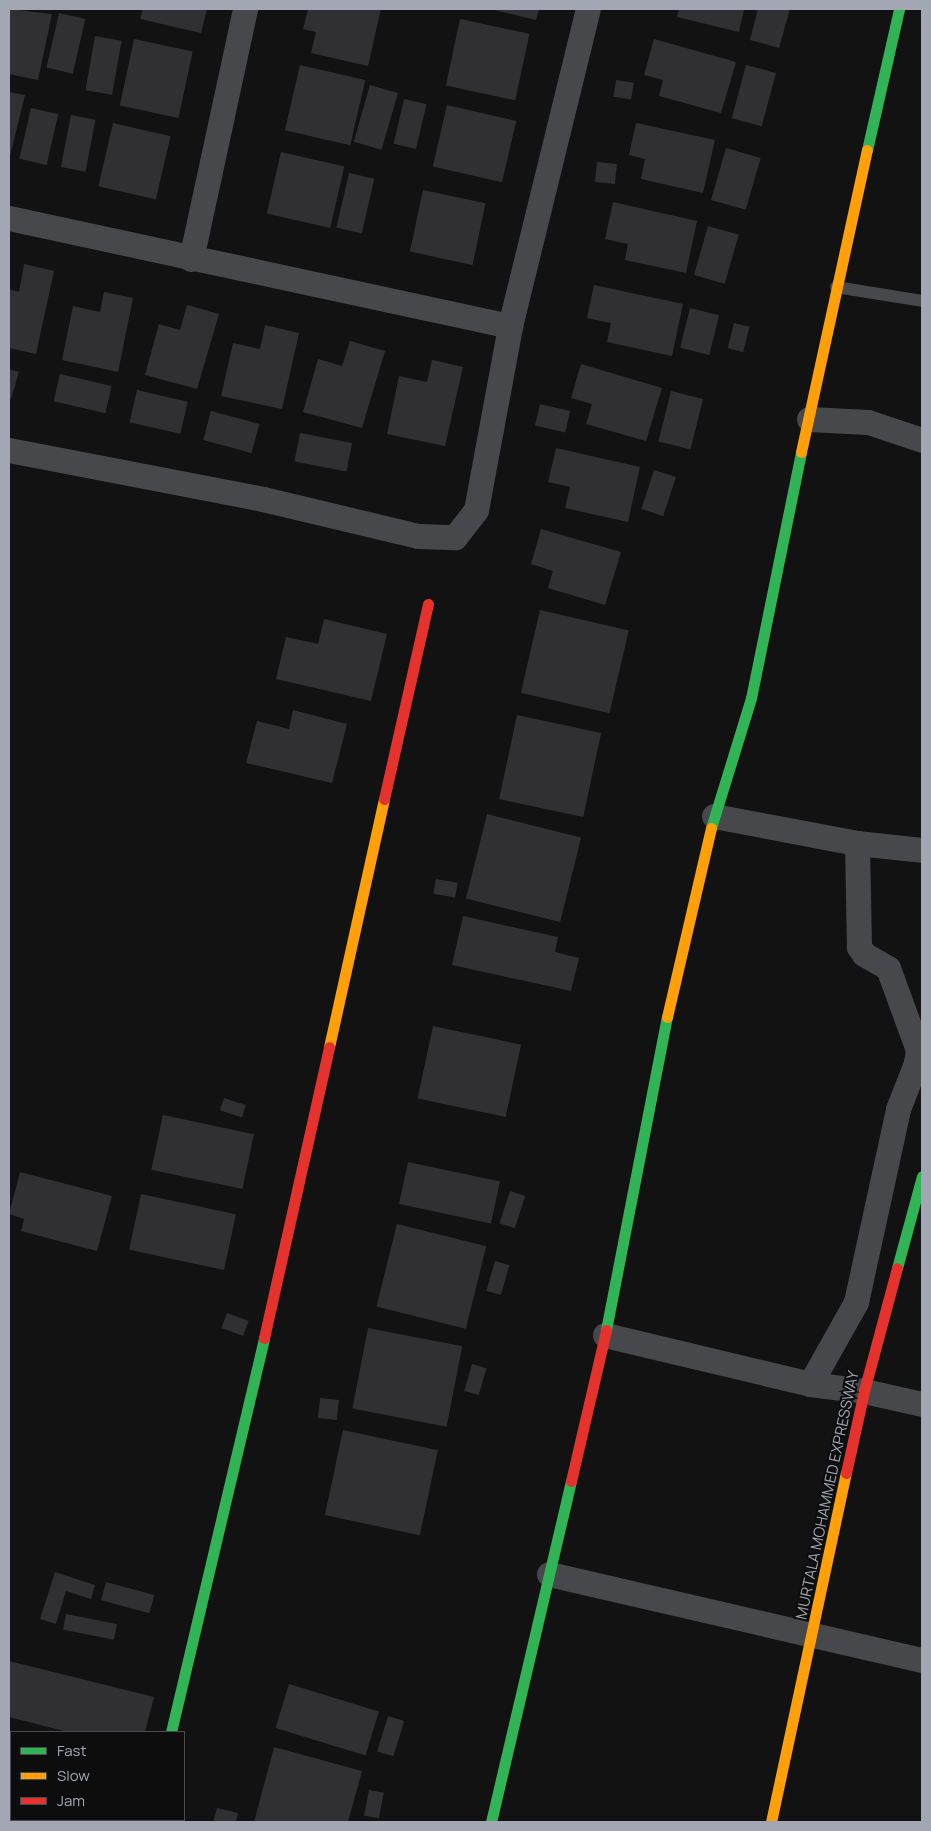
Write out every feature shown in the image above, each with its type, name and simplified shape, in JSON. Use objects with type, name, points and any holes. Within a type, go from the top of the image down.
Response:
[{"type":"main road","points":[[491,1822],[605,1335],[656,1064],[714,816],[751,698],[836,287],[899,9]]},
{"type":"main road","points":[[171,1731],[230,1488],[428,604]]},
{"type":"main road","name":"MURTALA MOHAMMED EXPRESSWAY","points":[[771,1822],[864,1391],[922,1176]]},
{"type":"street","points":[[191,259],[245,9]]},
{"type":"street","points":[[9,450],[264,499],[418,536],[454,537],[476,510],[510,326],[588,9]]},
{"type":"street","points":[[9,218],[191,259],[510,326]]},
{"type":"street","points":[[808,419],[868,422],[922,440]]},
{"type":"street","points":[[714,816],[857,843],[922,850]]},
{"type":"street","points":[[810,1384],[856,1302],[898,1109],[916,1083],[918,1050],[888,968],[864,954],[859,947],[857,843]]},
{"type":"street","points":[[605,1335],[810,1384],[864,1391],[922,1404]]},
{"type":"street","points":[[549,1574],[812,1633],[922,1660]]},
{"type":"lane","points":[[836,287],[922,301]]},
{"type":"building","points":[[9,9],[52,14],[38,80],[9,74]]},
{"type":"building","points":[[143,9],[207,9],[201,33],[140,19]]},
{"type":"building","points":[[308,9],[381,9],[368,66],[311,53],[316,32],[303,29]]},
{"type":"building","points":[[491,9],[539,9],[536,20]]},
{"type":"building","points":[[679,9],[744,9],[739,32],[677,17]]},
{"type":"building","points":[[758,9],[790,9],[779,48],[750,40]]},
{"type":"building","points":[[59,13],[85,19],[73,74],[46,68]]},
{"type":"building","points":[[460,19],[529,34],[515,100],[446,86]]},
{"type":"building","points":[[95,36],[122,41],[112,95],[85,90]]},
{"type":"building","points":[[134,39],[193,51],[179,118],[120,106]]},
{"type":"building","points":[[654,39],[736,62],[721,113],[659,96],[663,80],[644,75]]},
{"type":"building","points":[[300,65],[365,80],[350,145],[285,130]]},
{"type":"building","points":[[746,65],[776,73],[762,126],[732,118]]},
{"type":"building","points":[[616,80],[634,83],[631,100],[613,97]]},
{"type":"building","points":[[370,85],[398,93],[382,150],[354,142]]},
{"type":"building","points":[[9,92],[25,95],[9,160]]},
{"type":"building","points":[[404,99],[426,104],[416,149],[394,144]]},
{"type":"building","points":[[447,105],[516,121],[502,182],[433,166]]},
{"type":"building","points":[[31,108],[58,114],[47,165],[19,159]]},
{"type":"building","points":[[71,115],[96,120],[85,172],[61,167]]},
{"type":"building","points":[[113,123],[170,136],[156,200],[98,186]]},
{"type":"building","points":[[636,123],[715,140],[703,193],[641,179],[645,159],[629,155]]},
{"type":"building","points":[[726,148],[761,158],[746,210],[711,200]]},
{"type":"building","points":[[281,152],[344,167],[330,228],[267,213]]},
{"type":"building","points":[[597,162],[617,164],[615,184],[595,182]]},
{"type":"building","points":[[349,173],[374,179],[362,233],[336,228]]},
{"type":"building","points":[[423,190],[486,203],[473,265],[410,252]]},
{"type":"building","points":[[613,202],[697,221],[686,273],[625,260],[628,244],[605,239]]},
{"type":"building","points":[[708,226],[739,235],[725,284],[694,275]]},
{"type":"building","points":[[24,264],[54,271],[36,354],[9,348],[9,289],[19,292]]},
{"type":"building","points":[[594,285],[683,304],[672,356],[607,342],[611,323],[587,318]]},
{"type":"building","points":[[104,292],[133,298],[118,372],[62,360],[73,306],[100,312]]},
{"type":"building","points":[[187,305],[219,314],[197,389],[145,375],[159,324],[180,330]]},
{"type":"building","points":[[690,308],[719,315],[709,355],[680,348]]},
{"type":"building","points":[[734,323],[750,327],[743,352],[728,348]]},
{"type":"building","points":[[265,325],[299,333],[282,409],[221,396],[233,343],[260,349]]},
{"type":"building","points":[[350,341],[385,351],[362,428],[303,412],[318,359],[342,366]]},
{"type":"building","points":[[432,360],[463,367],[445,446],[387,434],[399,376],[427,382]]},
{"type":"building","points":[[581,364],[662,388],[646,441],[586,424],[592,404],[571,398]]},
{"type":"building","points":[[9,369],[19,372],[11,399],[9,399]]},
{"type":"building","points":[[60,374],[112,386],[105,413],[54,401]]},
{"type":"building","points":[[137,390],[188,402],[180,434],[130,422]]},
{"type":"building","points":[[671,391],[703,399],[690,449],[658,441]]},
{"type":"building","points":[[540,404],[570,411],[565,432],[535,425]]},
{"type":"building","points":[[211,411],[259,424],[252,453],[203,440]]},
{"type":"building","points":[[300,433],[352,443],[346,472],[294,461]]},
{"type":"building","points":[[556,448],[640,467],[628,522],[565,508],[570,487],[548,482]]},
{"type":"building","points":[[654,470],[676,477],[663,516],[641,509]]},
{"type":"building","points":[[541,529],[621,552],[605,605],[548,588],[553,571],[531,564]]},
{"type":"building","points":[[540,610],[629,630],[610,713],[521,693]]},
{"type":"building","points":[[324,619],[387,634],[371,701],[276,679],[286,637],[318,644]]},
{"type":"building","points":[[293,710],[347,724],[332,783],[246,763],[257,721],[289,729]]},
{"type":"building","points":[[517,715],[601,733],[583,817],[499,799]]},
{"type":"building","points":[[487,814],[581,837],[560,922],[466,898]]},
{"type":"building","points":[[436,879],[458,883],[455,898],[433,894]]},
{"type":"building","points":[[463,916],[558,937],[555,952],[579,958],[571,991],[452,965]]},
{"type":"building","points":[[433,1026],[521,1045],[506,1117],[418,1098]]},
{"type":"building","points":[[224,1098],[246,1105],[242,1117],[220,1110]]},
{"type":"building","points":[[163,1115],[254,1134],[242,1189],[151,1170]]},
{"type":"building","points":[[408,1162],[500,1182],[491,1224],[399,1204]]},
{"type":"building","points":[[20,1172],[112,1196],[97,1251],[21,1231],[24,1219],[9,1214]]},
{"type":"building","points":[[510,1191],[525,1196],[515,1228],[499,1223]]},
{"type":"building","points":[[141,1194],[236,1214],[224,1270],[129,1250]]},
{"type":"building","points":[[397,1224],[486,1246],[466,1329],[376,1306]]},
{"type":"building","points":[[495,1261],[509,1265],[501,1295],[486,1291]]},
{"type":"building","points":[[227,1313],[249,1321],[243,1336],[222,1328]]},
{"type":"building","points":[[368,1328],[462,1346],[447,1427],[352,1408]]},
{"type":"building","points":[[472,1364],[486,1368],[479,1395],[464,1391]]},
{"type":"building","points":[[320,1398],[339,1400],[337,1420],[318,1418]]},
{"type":"building","points":[[343,1430],[438,1450],[420,1535],[325,1515]]},
{"type":"building","points":[[55,1572],[95,1585],[91,1599],[66,1591],[56,1624],[40,1619]]},
{"type":"building","points":[[106,1582],[154,1595],[149,1613],[101,1600]]},
{"type":"building","points":[[66,1614],[117,1624],[114,1640],[63,1630]]},
{"type":"building","points":[[9,1661],[154,1697],[145,1731],[64,1731],[9,1717]]},
{"type":"building","points":[[289,1684],[379,1711],[365,1755],[276,1728]]},
{"type":"building","points":[[388,1716],[404,1721],[393,1756],[377,1751]]},
{"type":"building","points":[[9,1743],[10,1743],[10,1793]]},
{"type":"building","points":[[274,1747],[362,1771],[348,1822],[254,1822]]},
{"type":"building","points":[[369,1790],[384,1793],[379,1818],[364,1816]]},
{"type":"building","points":[[217,1808],[238,1813],[236,1822],[213,1822]]},
{"type":"traffic: fast","points":[[867,150],[899,9]]},
{"type":"traffic: fast","points":[[711,828],[751,698],[801,452]]},
{"type":"traffic: fast","points":[[606,1330],[667,1017]]},
{"type":"traffic: fast","points":[[897,1268],[922,1176]]},
{"type":"traffic: fast","points":[[171,1731],[264,1338]]},
{"type":"traffic: fast","points":[[491,1822],[571,1481]]},
{"type":"traffic: slow","points":[[801,452],[867,150]]},
{"type":"traffic: slow","points":[[329,1047],[384,799]]},
{"type":"traffic: slow","points":[[667,1017],[711,828]]},
{"type":"traffic: slow","points":[[771,1822],[846,1473]]},
{"type":"traffic: jam","points":[[384,799],[428,604]]},
{"type":"traffic: jam","points":[[264,1338],[329,1047]]},
{"type":"traffic: jam","points":[[846,1473],[864,1391],[897,1268]]},
{"type":"traffic: jam","points":[[571,1481],[606,1330]]}]
